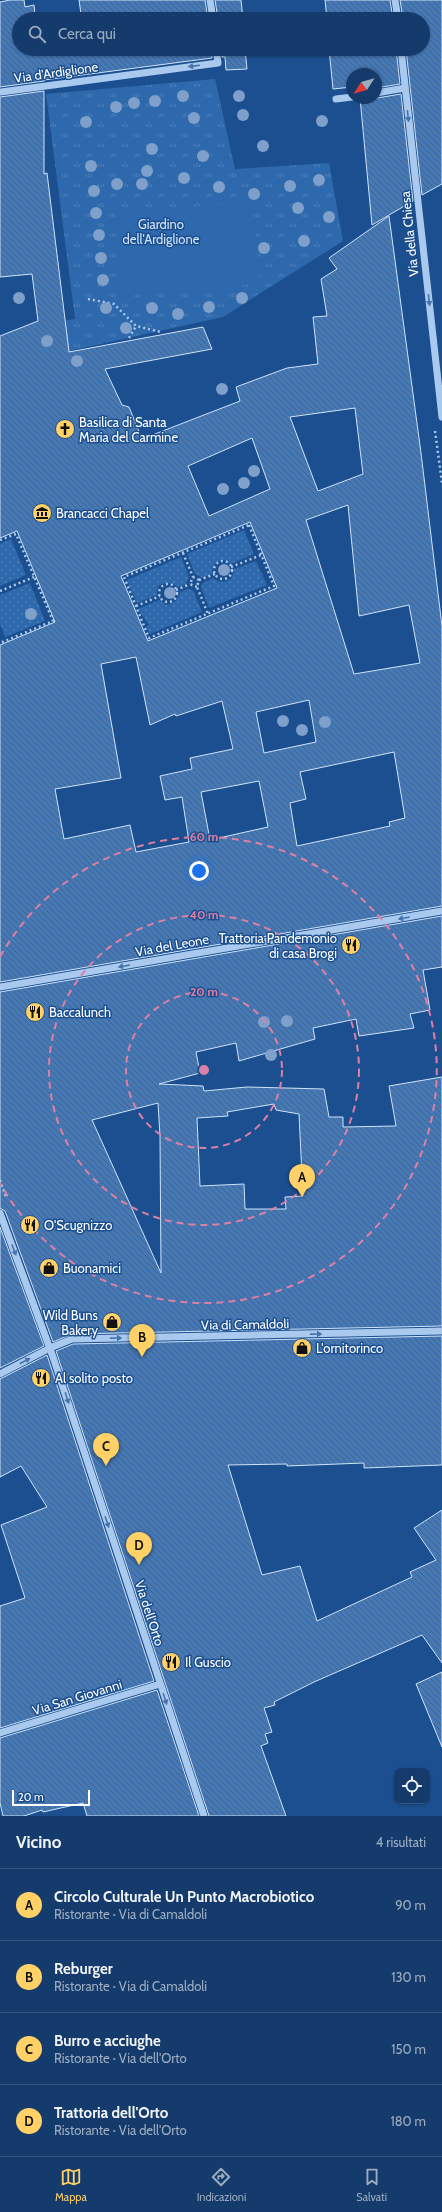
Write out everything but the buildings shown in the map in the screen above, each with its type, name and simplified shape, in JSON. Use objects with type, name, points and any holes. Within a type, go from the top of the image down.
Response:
[{"type":"street","points":[[210,0],[211,12]]},
{"type":"street","points":[[395,0],[397,12]]},
{"type":"street","name":"Via d'Ardiglione","points":[[1,92],[218,63],[217,56]]},
{"type":"street","name":"Via della Chiesa","points":[[402,56],[442,417]]},
{"type":"street","points":[[382,92],[405,88]]},
{"type":"street","points":[[336,99],[346,98]]},
{"type":"street","name":"Via del Leone","points":[[0,987],[442,911]]},
{"type":"street","name":"Via dell'Orto","points":[[0,1213],[50,1348],[204,1816]]},
{"type":"street","name":"Via di Camaldoli","points":[[0,1374],[50,1348],[72,1339],[442,1331]]},
{"type":"street","name":"Via San Giovanni","points":[[0,1733],[160,1684]]},
{"type":"path","points":[[88,299],[114,304],[136,326],[161,332]]},
{"type":"path","points":[[129,338],[136,326]]},
{"type":"path","points":[[249,525],[261,555],[274,586],[149,638],[124,577],[249,525]]},
{"type":"path","points":[[0,540],[16,534],[53,621],[0,642]]},
{"type":"path","points":[[183,553],[193,577],[199,580],[215,574]]},
{"type":"path","points":[[231,567],[261,555]]},
{"type":"path","points":[[219,562],[225,562],[231,567],[230,576],[225,579],[219,578],[215,574],[215,566],[219,562]]},
{"type":"path","points":[[0,590],[34,577]]},
{"type":"path","points":[[176,590],[190,584],[193,577]]},
{"type":"path","points":[[199,580],[197,587],[208,614]]},
{"type":"path","points":[[190,584],[197,587]]},
{"type":"path","points":[[166,585],[172,585],[176,590],[177,595],[172,601],[164,600],[160,596],[160,590],[166,585]]},
{"type":"path","points":[[136,606],[160,596]]},
{"type":"green space","name":"Giardino dell'Ardiglione","points":[[215,79],[235,169],[329,163],[343,241],[223,317],[55,354],[47,324],[75,319],[46,94]]},
{"type":"green space","points":[[252,201],[260,283],[123,296],[115,215]]},
{"type":"green space","points":[[244,530],[254,554],[231,564],[224,560],[219,561],[215,564],[212,574],[202,578],[195,574],[187,554]]},
{"type":"green space","points":[[11,539],[26,575],[0,586],[0,544]]},
{"type":"green space","points":[[181,557],[189,577],[186,584],[179,587],[168,583],[161,584],[158,587],[157,595],[137,603],[127,580]]},
{"type":"green space","points":[[256,561],[267,585],[209,608],[201,587],[203,583],[213,578],[220,582],[227,581],[232,578],[234,569]]},
{"type":"green space","points":[[30,583],[45,621],[5,637],[0,624],[0,595]]},
{"type":"green space","points":[[187,589],[193,590],[202,612],[150,634],[146,627],[149,625],[138,609],[159,600],[167,605],[170,604],[177,599],[180,592]]},
{"type":"place","name":"Basilica di Santa Maria del Carmine","points":[[65,429]]},
{"type":"place","name":"Brancacci Chapel","points":[[42,513]]},
{"type":"place","name":"Trattoria Pandemonio di casa Brogi","points":[[351,945]]},
{"type":"place","name":"Baccalunch","points":[[35,1012]]},
{"type":"place","name":"Circolo Culturale Un Punto Macrobiotico","points":[[302,1197]]},
{"type":"place","name":"O'Scugnizzo","points":[[30,1225]]},
{"type":"place","name":"Buonamici","points":[[49,1268]]},
{"type":"place","name":"Wild Buns Bakery","points":[[112,1322]]},
{"type":"place","name":"L'ornitorinco","points":[[302,1348]]},
{"type":"place","name":"Reburger","points":[[142,1357]]},
{"type":"place","name":"Al solito posto","points":[[41,1378]]},
{"type":"place","name":"Burro e acciughe","points":[[106,1466]]},
{"type":"place","name":"Trattoria dell'Orto","points":[[139,1565]]},
{"type":"place","name":"Il Guscio","points":[[171,1662]]}]
